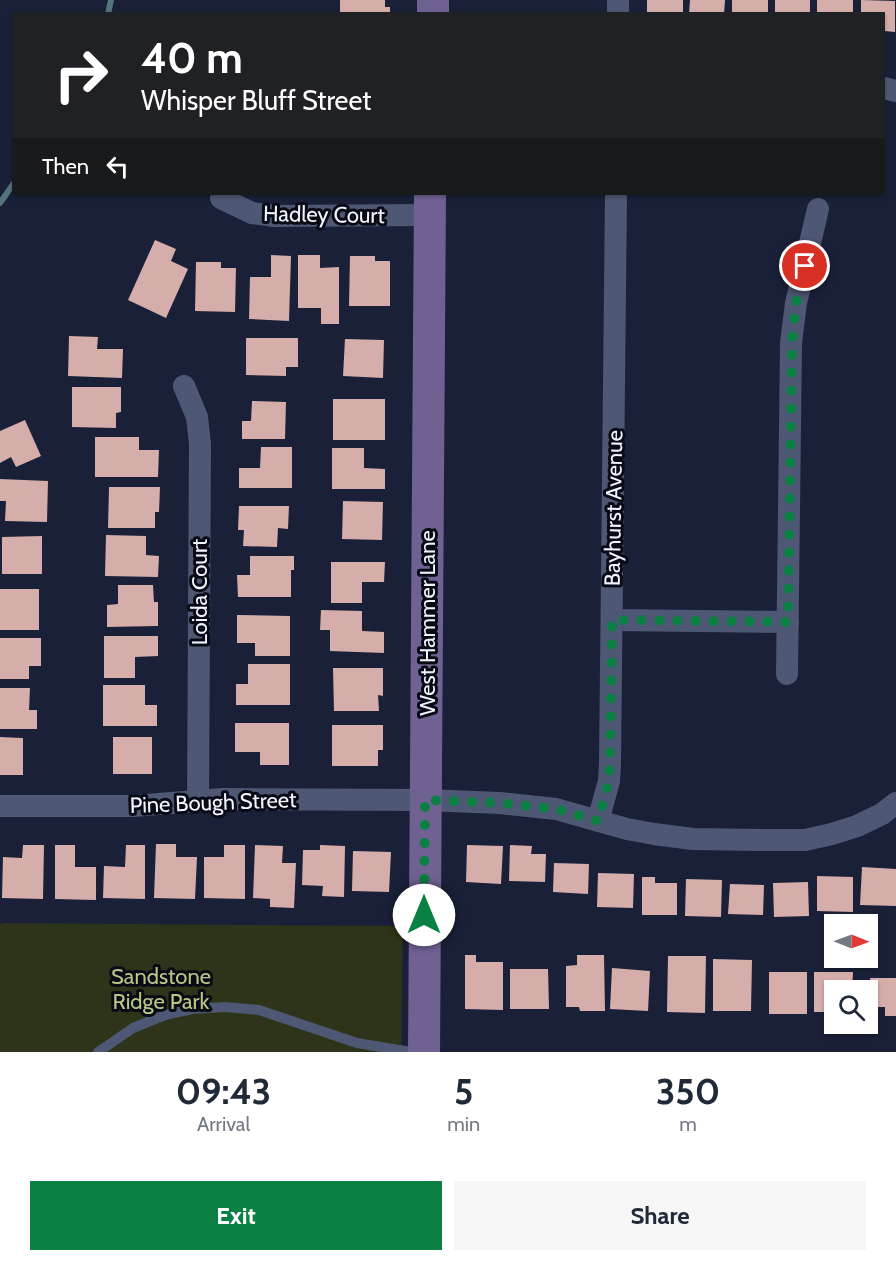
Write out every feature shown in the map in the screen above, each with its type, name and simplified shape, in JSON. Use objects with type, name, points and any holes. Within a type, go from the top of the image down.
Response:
[{"type":"street","name":"Bayhurst Avenue","points":[[598,821],[609,781],[610,764],[616,195]]},
{"type":"street","name":"Hadley Court","points":[[221,198],[252,213],[274,216],[430,204]]},
{"type":"street","name":"West Hammer Lane","points":[[424,1052],[430,204]]},
{"type":"street","points":[[787,674],[792,343],[796,303],[818,209]]},
{"type":"street","name":"Loida Court","points":[[184,386],[197,417],[200,444],[198,801]]},
{"type":"street","points":[[612,620],[788,622]]},
{"type":"street","name":"Pine Bough Street","points":[[0,806],[133,806],[223,799],[425,800],[500,803],[548,808],[627,829],[693,839],[805,840],[857,826],[882,814],[896,803]]},
{"type":"lane","points":[[98,1052],[133,1028],[165,1015],[192,1009],[225,1007],[259,1010],[357,1043],[411,1052]]},
{"type":"green space","name":"Sandstone Ridge Park","points":[[2,923],[403,926],[401,1052],[0,1052],[0,925]]},
{"type":"building","points":[[340,0],[385,0],[385,7],[390,7],[390,12],[340,12]]},
{"type":"building","points":[[647,0],[683,0],[683,12],[647,12]]},
{"type":"building","points":[[690,0],[725,0],[724,12],[689,12]]},
{"type":"building","points":[[732,0],[768,0],[768,12],[732,12]]},
{"type":"building","points":[[775,0],[810,0],[810,12],[775,12]]},
{"type":"building","points":[[817,0],[853,0],[853,12],[817,12]]},
{"type":"building","points":[[861,0],[895,1],[895,32],[885,31],[885,12],[861,12]]},
{"type":"building","points":[[155,240],[176,249],[171,261],[188,269],[166,318],[128,300]]},
{"type":"building","points":[[271,255],[291,256],[289,321],[249,319],[250,277],[271,277]]},
{"type":"building","points":[[298,255],[320,255],[320,268],[339,267],[339,324],[321,324],[321,308],[298,308]]},
{"type":"building","points":[[350,256],[375,256],[375,261],[390,261],[390,306],[349,306]]},
{"type":"building","points":[[196,262],[221,262],[221,268],[236,268],[235,312],[195,311]]},
{"type":"building","points":[[69,336],[98,337],[97,349],[123,349],[122,378],[68,376]]},
{"type":"building","points":[[246,338],[298,338],[298,367],[286,367],[286,376],[246,375]]},
{"type":"building","points":[[345,339],[384,340],[383,378],[343,376]]},
{"type":"building","points":[[72,387],[121,387],[121,412],[116,413],[116,428],[72,427]]},
{"type":"building","points":[[333,399],[385,399],[385,440],[333,440]]},
{"type":"building","points":[[252,401],[286,402],[285,439],[242,439],[242,421],[251,421]]},
{"type":"building","points":[[25,420],[41,456],[16,467],[11,457],[0,463],[0,431]]},
{"type":"building","points":[[95,437],[139,437],[139,450],[159,450],[158,477],[95,477]]},
{"type":"building","points":[[261,447],[292,447],[292,488],[239,488],[239,468],[260,468]]},
{"type":"building","points":[[332,448],[364,448],[364,468],[385,469],[385,489],[332,489]]},
{"type":"building","points":[[0,479],[48,481],[47,522],[5,521],[6,501],[0,501]]},
{"type":"building","points":[[109,487],[160,487],[159,512],[155,512],[155,528],[108,528]]},
{"type":"building","points":[[343,501],[383,502],[382,540],[342,539]]},
{"type":"building","points":[[239,506],[289,506],[288,529],[278,528],[277,547],[243,546],[244,530],[238,530]]},
{"type":"building","points":[[106,535],[146,536],[146,555],[159,556],[158,577],[105,576]]},
{"type":"building","points":[[42,536],[42,574],[2,574],[2,537]]},
{"type":"building","points":[[250,556],[294,556],[294,570],[291,570],[291,597],[238,597],[237,575],[250,575]]},
{"type":"building","points":[[331,562],[385,562],[384,582],[362,582],[362,603],[331,603]]},
{"type":"building","points":[[118,585],[153,585],[154,602],[158,602],[158,626],[107,627],[107,605],[118,604]]},
{"type":"building","points":[[0,589],[39,589],[39,630],[0,630]]},
{"type":"building","points":[[321,610],[362,611],[362,631],[384,632],[384,653],[330,651],[330,630],[320,630]]},
{"type":"building","points":[[237,615],[290,616],[290,656],[255,656],[255,643],[237,643]]},
{"type":"building","points":[[104,636],[158,636],[158,656],[135,657],[135,678],[104,678]]},
{"type":"building","points":[[0,638],[41,638],[41,666],[29,666],[29,679],[0,679]]},
{"type":"building","points":[[248,664],[290,664],[290,705],[236,705],[236,684],[248,684]]},
{"type":"building","points":[[333,668],[383,668],[383,696],[378,695],[379,711],[334,711]]},
{"type":"building","points":[[103,685],[145,685],[145,705],[157,705],[157,726],[103,726]]},
{"type":"building","points":[[0,688],[30,688],[29,710],[37,710],[37,729],[0,729]]},
{"type":"building","points":[[235,723],[289,723],[289,765],[260,765],[260,752],[235,752]]},
{"type":"building","points":[[332,725],[383,725],[383,750],[378,750],[378,766],[332,766]]},
{"type":"building","points":[[0,737],[23,738],[23,775],[0,775]]},
{"type":"building","points":[[113,737],[152,737],[152,774],[113,774]]},
{"type":"building","points":[[156,844],[176,844],[176,857],[197,857],[195,899],[154,898]]},
{"type":"building","points":[[23,845],[44,845],[43,899],[2,898],[3,857],[22,858]]},
{"type":"building","points":[[55,845],[75,845],[75,867],[96,867],[96,900],[55,899]]},
{"type":"building","points":[[126,845],[145,845],[145,899],[103,898],[104,866],[125,867]]},
{"type":"building","points":[[224,845],[245,845],[245,899],[204,898],[204,857],[224,857]]},
{"type":"building","points":[[255,845],[283,846],[282,863],[296,863],[294,908],[270,907],[270,899],[253,898]]},
{"type":"building","points":[[320,845],[345,846],[344,897],[322,896],[323,886],[302,885],[303,850],[320,850]]},
{"type":"building","points":[[467,845],[503,846],[501,884],[466,882]]},
{"type":"building","points":[[510,845],[532,846],[531,854],[546,854],[545,882],[509,881]]},
{"type":"building","points":[[353,851],[391,852],[389,892],[352,891]]},
{"type":"building","points":[[554,863],[589,864],[588,894],[553,892]]},
{"type":"building","points":[[862,867],[896,869],[896,906],[860,905]]},
{"type":"building","points":[[598,873],[634,874],[633,908],[597,907]]},
{"type":"building","points":[[817,876],[853,877],[853,912],[817,911]]},
{"type":"building","points":[[642,877],[655,877],[655,883],[677,883],[677,915],[642,915]]},
{"type":"building","points":[[686,879],[722,880],[721,917],[685,916]]},
{"type":"building","points":[[808,882],[809,916],[774,917],[773,883]]},
{"type":"building","points":[[730,884],[764,885],[763,915],[728,914]]},
{"type":"building","points":[[465,955],[476,955],[476,962],[503,962],[503,1010],[465,1009]]},
{"type":"building","points":[[577,955],[604,955],[605,1011],[580,1011],[579,1007],[566,1007],[566,966],[577,965]]},
{"type":"building","points":[[668,956],[706,956],[705,1013],[667,1012]]},
{"type":"building","points":[[713,959],[752,960],[751,1011],[713,1011]]},
{"type":"building","points":[[612,968],[650,971],[648,1011],[610,1009]]},
{"type":"building","points":[[510,969],[548,969],[549,1009],[510,1009]]},
{"type":"building","points":[[769,972],[807,972],[807,1014],[769,1014]]},
{"type":"building","points":[[814,972],[853,972],[853,980],[824,980],[824,1012],[814,1012]]},
{"type":"building","points":[[870,978],[896,978],[896,1016],[885,1016],[885,1007],[878,1007],[878,980],[870,980]]},
{"type":"waterway","points":[[108,12],[111,0]]},
{"type":"waterway","points":[[0,203],[12,186]]},
{"type":"route","points":[[424,915],[425,800],[500,803],[556,809],[598,821],[609,781],[612,620],[788,622],[792,343],[796,303],[805,266]]}]
